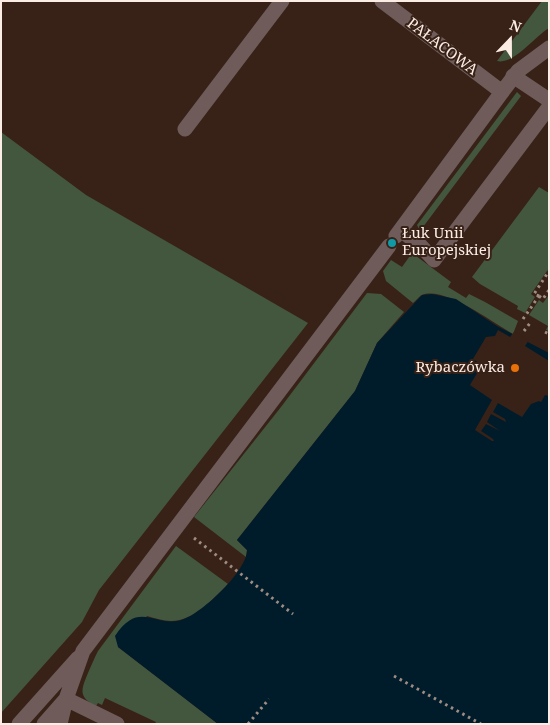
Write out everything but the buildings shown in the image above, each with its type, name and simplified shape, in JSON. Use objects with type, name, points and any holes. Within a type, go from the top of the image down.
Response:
[{"type":"street","points":[[184,129],[282,1]]},
{"type":"street","name":"PAŁACOWA","points":[[382,1],[502,92]]},
{"type":"street","points":[[19,724],[83,651],[395,238],[513,76],[522,67],[549,48]]},
{"type":"street","points":[[513,76],[549,100]]},
{"type":"street","points":[[395,238],[420,246],[434,260],[549,107]]},
{"type":"street","points":[[60,724],[66,699],[83,651]]},
{"type":"street","points":[[44,724],[66,699]]},
{"type":"street","points":[[66,699],[117,724]]},
{"type":"path","points":[[549,271],[534,294],[543,299],[549,290]]},
{"type":"path","points":[[523,319],[539,296]]},
{"type":"path","points":[[524,331],[530,322]]},
{"type":"path","points":[[177,526],[292,614]]},
{"type":"path","points":[[394,676],[481,724]]},
{"type":"path","points":[[248,724],[269,699]]},
{"type":"green space","points":[[542,1],[549,1],[549,28],[517,55],[504,61],[497,61]]},
{"type":"green space","points":[[517,92],[521,96],[420,231],[417,225]]},
{"type":"green space","points":[[1,132],[86,195],[308,323],[99,590],[82,622],[1,713]]},
{"type":"green space","points":[[539,187],[549,193],[549,268],[531,294],[535,297],[525,313],[517,309],[518,306],[480,284],[472,277]]},
{"type":"green space","points":[[412,253],[451,282],[448,287],[466,298],[469,294],[518,321],[513,334],[456,300],[432,294],[422,295],[413,303],[386,281],[383,271],[391,260],[402,267]]},
{"type":"green space","points":[[367,293],[381,294],[404,312],[377,343],[355,391],[237,540],[247,550],[246,557],[194,517],[281,407]]},
{"type":"green space","points":[[549,295],[549,331],[546,330],[548,326],[529,315],[539,300],[543,303]]},
{"type":"green space","points":[[176,546],[228,584],[202,608],[188,617],[171,621],[147,616],[118,647],[218,724],[155,724],[156,722],[105,698],[102,705],[98,703],[96,706],[86,699],[83,692],[86,679],[98,651]]},
{"type":"water","points":[[432,294],[456,299],[497,326],[549,353],[549,724],[218,724],[118,647],[115,636],[124,625],[132,619],[140,617],[165,621],[184,619],[202,608],[223,590],[240,569],[245,559],[247,550],[237,540],[355,391],[377,343],[422,295]]},
{"type":"pier","points":[[498,330],[510,337],[514,332],[529,340],[525,346],[549,361],[549,396],[545,395],[541,402],[531,404],[522,417],[498,403],[493,412],[505,419],[506,422],[491,414],[487,422],[500,431],[486,424],[481,431],[493,439],[494,441],[492,441],[475,430],[492,400],[470,385],[482,365],[473,359],[486,337],[495,336]]},
{"type":"place","name":"Łuk Unii Europejskiej","points":[[392,243]]},
{"type":"place","name":"Rybaczówka","points":[[515,368]]}]
